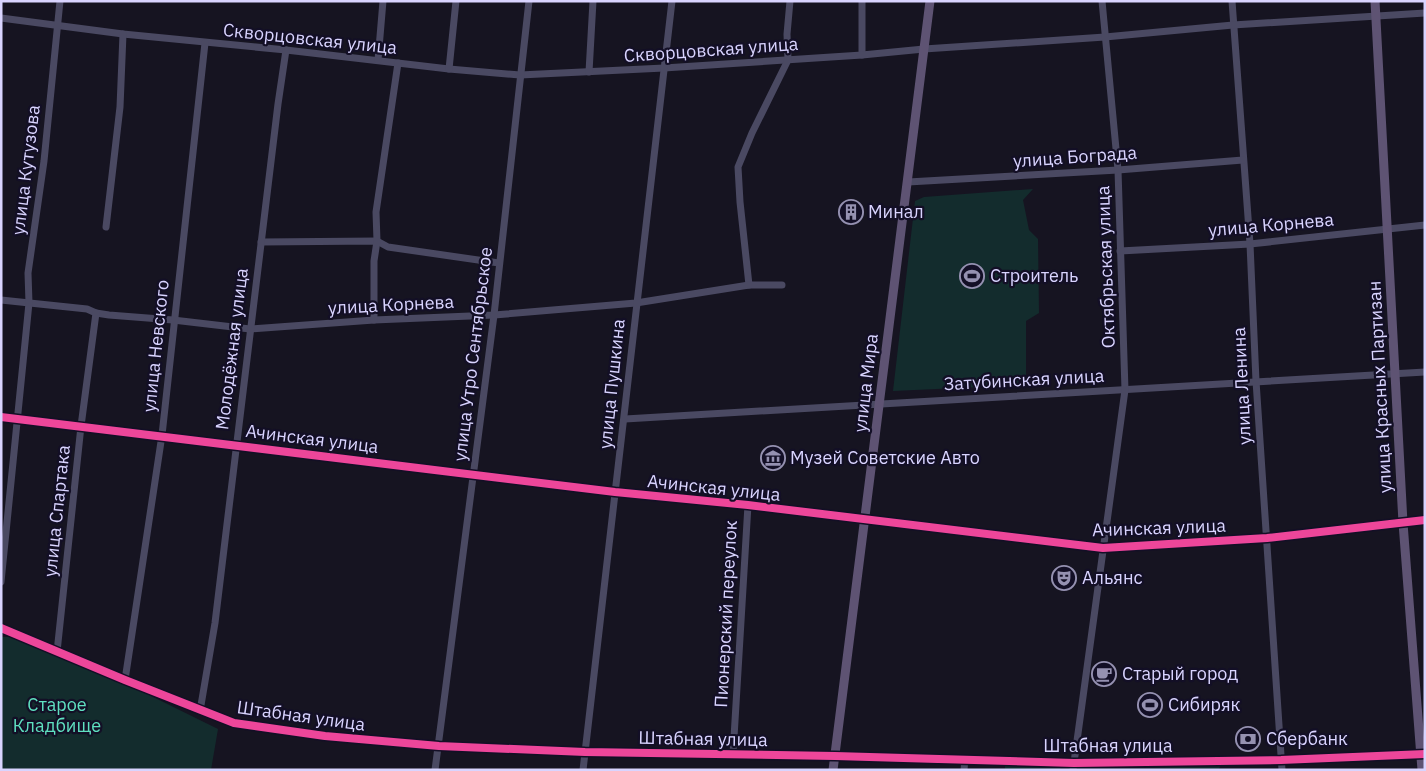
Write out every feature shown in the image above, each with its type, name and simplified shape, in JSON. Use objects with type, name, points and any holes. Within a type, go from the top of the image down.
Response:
[{"type":"main road","name":"улица Мира","points":[[832,770],[930,1]]},
{"type":"main road","name":"улица Красных Партизан","points":[[1376,1],[1403,522],[1423,754],[1422,770]]},
{"type":"street","name":"улица Кутузова","points":[[1,582],[29,303],[28,273],[44,161],[60,1]]},
{"type":"street","points":[[378,60],[383,1]]},
{"type":"street","points":[[449,69],[456,1]]},
{"type":"street","name":"улица Утро Сентябрьское","points":[[435,770],[494,315],[529,1]]},
{"type":"street","points":[[589,72],[593,1]]},
{"type":"street","name":"улица Пушкина","points":[[583,770],[672,1]]},
{"type":"street","points":[[749,285],[740,210],[738,167],[752,133],[788,60],[787,34],[790,1]]},
{"type":"street","points":[[862,1],[862,55]]},
{"type":"street","name":"Октябрьская улица","points":[[1073,766],[1125,390],[1118,170],[1102,1]]},
{"type":"street","name":"улица Ленина","points":[[1232,1],[1250,244],[1256,381],[1282,770]]},
{"type":"street","name":"Скворцовская улица","points":[[1,18],[123,34],[520,75],[862,55],[1105,37],[1233,25],[1425,13]]},
{"type":"street","points":[[106,227],[120,107],[123,34]]},
{"type":"street","name":"улица Невского","points":[[125,680],[162,436],[173,320],[205,43]]},
{"type":"street","name":"Молодёжная улица","points":[[200,711],[215,623],[235,444],[286,50]]},
{"type":"street","points":[[374,320],[374,261],[377,240],[376,212],[398,63]]},
{"type":"street","name":"улица Бограда","points":[[908,182],[1118,170],[1243,160]]},
{"type":"street","name":"улица Корнева","points":[[1120,251],[1250,244],[1425,225]]},
{"type":"street","points":[[261,242],[377,240],[388,247],[499,263]]},
{"type":"street","name":"улица Корнева","points":[[1,300],[87,309],[96,313],[250,329],[374,320],[494,315],[636,303],[749,285],[782,285]]},
{"type":"street","name":"улица Спартака","points":[[57,652],[81,426],[96,313]]},
{"type":"street","name":"Затубинская улица","points":[[625,419],[1425,372]]},
{"type":"street","name":"Ачинская улица","points":[[1,416],[615,492],[748,505],[1103,548],[1266,538],[1425,520]]},
{"type":"street","name":"Пионерский переулок","points":[[733,754],[748,505]]},
{"type":"street","name":"Штабная улица","points":[[1,628],[234,724],[325,736],[439,746],[585,752],[965,759],[1073,766],[1423,754]]},
{"type":"street","points":[[964,770],[965,759]]},
{"type":"street","points":[[1230,760],[1231,770]]},
{"type":"green space","name":"Строитель","points":[[1033,189],[1023,200],[1029,230],[1038,239],[1039,313],[1026,321],[1026,385],[893,391],[915,201],[924,197]]},
{"type":"green space","name":"Старое Кладбище","points":[[1,637],[10,637],[147,694],[218,729],[211,770],[1,770]]},
{"type":"green space","points":[[1005,765],[1058,766],[1062,770],[1005,770]]},
{"type":"green space","points":[[1220,766],[1219,770],[1078,770],[1078,769]]},
{"type":"cycle path","points":[[1,417],[615,492],[748,505],[1103,548],[1267,538],[1425,520]]},
{"type":"cycle path","points":[[1,628],[234,723],[325,736],[439,746],[585,752],[835,756],[1074,763],[1281,760],[1425,754]]},
{"type":"place","name":"Минал","points":[[851,212]]},
{"type":"place","name":"Строитель","points":[[972,276]]},
{"type":"place","name":"Музей Советские Авто","points":[[773,458]]},
{"type":"place","name":"Альянс","points":[[1064,578]]},
{"type":"place","name":"Старый город","points":[[1104,674]]},
{"type":"place","name":"Сибиряк","points":[[1150,705]]},
{"type":"place","name":"Сбербанк","points":[[1248,739]]}]
